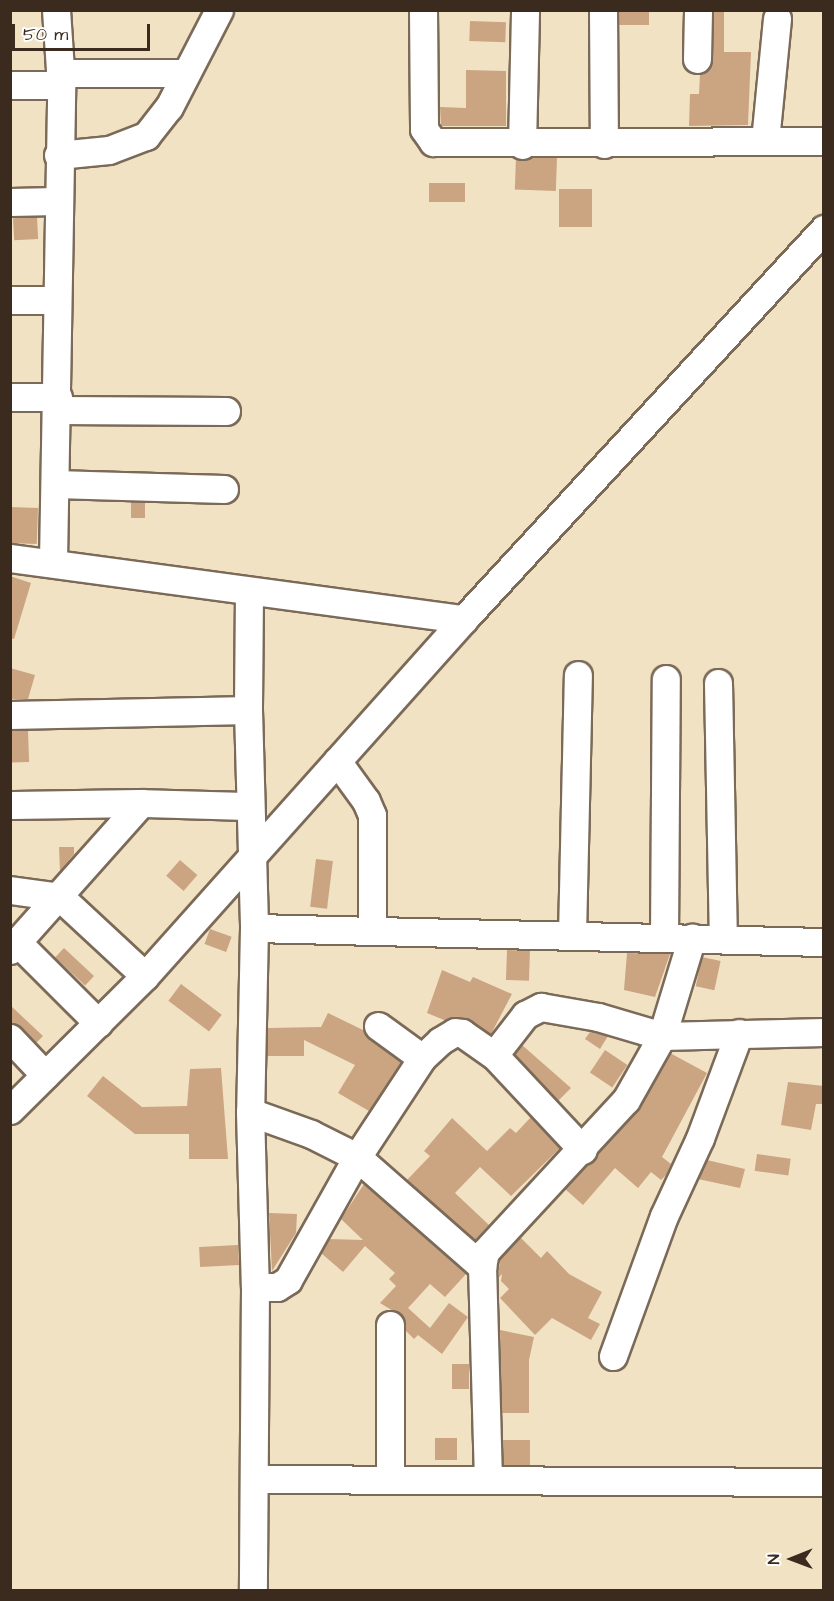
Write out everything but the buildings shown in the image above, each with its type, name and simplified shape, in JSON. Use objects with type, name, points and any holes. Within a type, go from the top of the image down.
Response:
[{"type":"street","points":[[53,561],[58,404],[57,201],[60,79],[56,10]]},
{"type":"street","points":[[58,155],[110,150],[146,136],[169,107],[219,10]]},
{"type":"street","points":[[423,10],[426,136],[433,142],[522,145],[765,141],[822,144]]},
{"type":"street","points":[[522,145],[525,10]]},
{"type":"street","points":[[603,10],[604,144]]},
{"type":"street","points":[[697,59],[698,10]]},
{"type":"street","points":[[765,141],[777,19]]},
{"type":"street","points":[[10,85],[60,79],[186,73]]},
{"type":"street","points":[[10,202],[57,201]]},
{"type":"street","points":[[10,1110],[145,976],[464,619],[824,229]]},
{"type":"street","points":[[10,300],[57,300]]},
{"type":"street","points":[[10,397],[58,404],[226,411]]},
{"type":"street","points":[[55,484],[224,489]]},
{"type":"street","points":[[10,558],[53,561],[249,592],[464,619]]},
{"type":"street","points":[[249,592],[248,710],[254,928],[250,1112],[255,1287],[253,1590]]},
{"type":"street","points":[[572,935],[578,675]]},
{"type":"street","points":[[664,936],[666,679]]},
{"type":"street","points":[[718,682],[723,938]]},
{"type":"street","points":[[10,716],[248,710]]},
{"type":"street","points":[[337,761],[366,801],[372,815],[372,930]]},
{"type":"street","points":[[10,805],[141,803],[250,806]]},
{"type":"street","points":[[98,1023],[14,946],[60,897],[141,803]]},
{"type":"street","points":[[10,890],[60,897],[145,976]]},
{"type":"street","points":[[254,928],[664,936],[824,942]]},
{"type":"street","points":[[488,1480],[482,1268],[489,1246],[583,1150],[626,1100],[663,1036],[692,937]]},
{"type":"street","points":[[494,1055],[525,1015],[541,1007],[598,1017],[663,1036],[824,1032]]},
{"type":"street","points":[[378,1026],[422,1058]]},
{"type":"street","points":[[255,1287],[277,1287],[288,1280],[357,1157],[422,1058],[455,1032],[470,1036],[494,1055],[583,1150]]},
{"type":"street","points":[[614,1356],[664,1215],[700,1138],[739,1033]]},
{"type":"street","points":[[10,1038],[45,1075]]},
{"type":"street","points":[[250,1112],[311,1134],[357,1157],[482,1268]]},
{"type":"street","points":[[390,1325],[390,1480]]},
{"type":"street","points":[[254,1479],[824,1482]]}]
